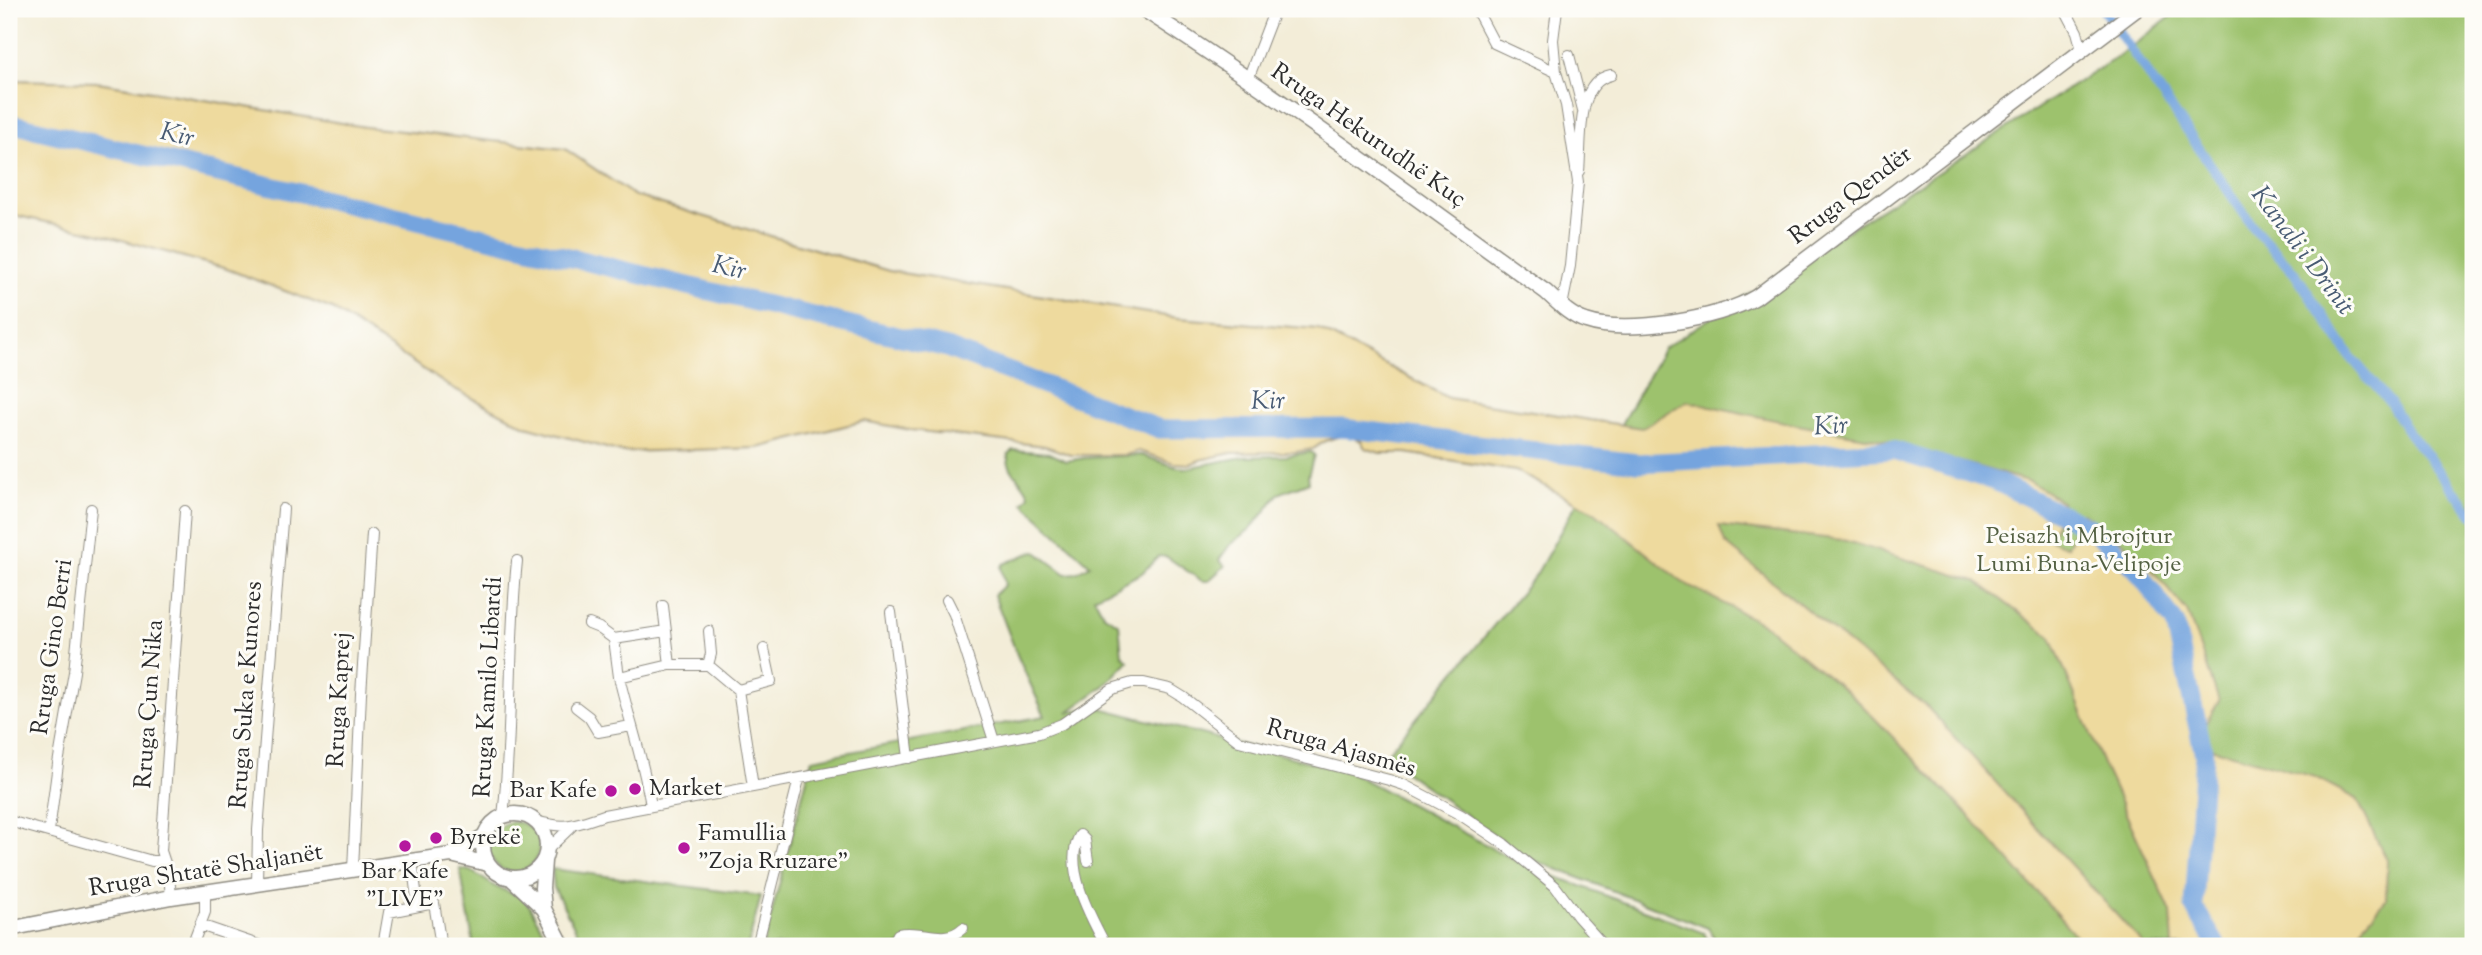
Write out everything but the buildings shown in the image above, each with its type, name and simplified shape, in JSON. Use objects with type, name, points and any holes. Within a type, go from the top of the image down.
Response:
[{"type":"street","name":"Rruga Hekurudhë Kuç","points":[[1143,9],[1248,79],[1562,306]]},
{"type":"street","points":[[1248,79],[1275,9]]},
{"type":"street","points":[[1476,9],[1494,43],[1556,72]]},
{"type":"street","points":[[1557,9],[1553,40],[1556,72],[1566,105],[1578,182]]},
{"type":"street","points":[[2065,9],[2077,32],[2082,50]]},
{"type":"street","name":"Rruga Qendër","points":[[1562,306],[1587,322],[1628,326],[1678,322],[1746,303],[2133,11]]},
{"type":"street","points":[[1562,306],[1570,266],[1583,110],[1580,89],[1569,55]]},
{"type":"street","points":[[1583,110],[1596,84],[1602,77],[1611,75]]},
{"type":"street","name":"Rruga Gino Berri","points":[[49,831],[74,672],[91,509]]},
{"type":"street","name":"Rruga Suka e Kunores","points":[[257,884],[258,830],[283,509]]},
{"type":"street","name":"Rruga Çun Nika","points":[[171,897],[169,875],[161,851],[185,512]]},
{"type":"street","name":"Rruga Kaprej","points":[[353,870],[372,534]]},
{"type":"street","name":"Rruga Kamilo Libardi","points":[[502,816],[508,760],[512,608],[517,561]]},
{"type":"street","points":[[571,827],[545,856],[536,871],[524,877],[512,878],[498,874],[488,864],[482,851],[484,836],[491,824],[502,816],[515,813],[558,827],[571,827],[604,815],[994,741],[954,614],[947,600]]},
{"type":"street","points":[[663,606],[670,665]]},
{"type":"street","points":[[891,612],[909,758]]},
{"type":"street","points":[[589,624],[614,639],[666,631]]},
{"type":"street","points":[[708,664],[709,631]]},
{"type":"street","points":[[614,639],[619,677],[640,752],[651,806]]},
{"type":"street","points":[[738,690],[771,681],[764,649]]},
{"type":"street","points":[[619,677],[670,665],[708,664],[738,690],[753,787]]},
{"type":"street","name":"Rruga Ajasmës","points":[[994,741],[1052,729],[1112,689],[1123,685],[1144,683],[1170,690],[1183,696],[1239,741],[1389,780],[1416,791],[1490,834],[1555,886],[1604,946]]},
{"type":"street","points":[[576,707],[589,717],[598,732],[631,726]]},
{"type":"street","points":[[757,946],[799,779]]},
{"type":"street","points":[[9,821],[152,861],[164,861]]},
{"type":"street","points":[[536,821],[543,829],[544,909]]},
{"type":"street","points":[[1088,861],[1085,840],[1080,835],[1076,841],[1075,874],[1106,946]]},
{"type":"street","name":"Rruga Shtatë Shaljanët","points":[[9,929],[171,897],[452,855],[484,836]]},
{"type":"street","name":"Rruga Shtatë Shaljanët","points":[[452,855],[488,864]]},
{"type":"street","points":[[412,861],[418,906]]},
{"type":"street","points":[[512,878],[544,909],[563,946]]},
{"type":"street","points":[[192,946],[205,912],[205,892]]},
{"type":"street","points":[[383,946],[389,912],[434,903],[441,946]]},
{"type":"street","points":[[200,925],[261,946]]},
{"type":"street","points":[[892,946],[898,934],[922,933],[943,938],[951,937],[963,928]]},
{"type":"green space","name":"Peisazh i Mbrojtur Lumi Buna-Velipoje","points":[[2181,9],[2473,9],[2473,946],[1719,946],[1708,928],[1526,857],[1384,757],[1536,575],[1664,348],[2119,56]]},
{"type":"green space","points":[[1013,450],[1050,453],[1066,461],[1141,455],[1187,468],[1243,457],[1286,456],[1311,452],[1314,455],[1309,482],[1278,494],[1250,529],[1229,546],[1219,560],[1225,566],[1208,581],[1202,581],[1167,557],[1159,556],[1142,573],[1094,597],[1103,614],[1119,624],[1122,655],[1128,661],[1104,686],[1068,712],[1097,707],[1352,773],[1518,862],[1704,933],[1711,946],[763,946],[812,759],[1045,716],[994,595],[1005,585],[1001,567],[1035,551],[1066,574],[1076,573],[1090,565],[1023,503],[1029,495],[1008,461],[1008,454]]},
{"type":"green space","points":[[514,822],[532,829],[539,847],[532,865],[514,872],[496,865],[489,847],[496,829]]},
{"type":"green space","points":[[460,869],[471,871],[496,887],[522,897],[551,946],[474,946]]},
{"type":"green space","points":[[552,869],[761,896],[748,946],[584,946],[554,888]]},
{"type":"sand","points":[[9,80],[98,82],[365,127],[565,149],[635,196],[889,271],[1178,318],[1318,329],[1448,398],[1642,428],[1687,401],[1888,441],[2031,482],[2062,502],[2051,540],[2067,547],[2083,513],[2138,553],[2187,611],[2219,701],[2200,733],[2210,748],[2315,777],[2357,799],[2387,860],[2386,900],[2346,946],[2173,946],[2171,912],[2103,764],[2051,637],[1976,581],[1843,540],[1719,526],[1725,543],[1928,708],[2145,946],[2085,946],[1972,819],[1858,701],[1765,625],[1682,582],[1595,512],[1516,471],[1406,453],[1380,453],[1365,448],[1361,441],[1350,436],[1325,441],[1313,449],[1295,452],[1231,453],[1190,464],[1174,463],[1139,451],[1125,455],[1071,455],[1045,446],[911,430],[864,421],[758,448],[621,452],[526,426],[447,385],[332,309],[227,269],[97,233],[9,214]]},
{"type":"waterway","name":"Kanali i Drinit","points":[[2103,9],[2254,228],[2295,273],[2350,356],[2391,404],[2404,426],[2473,515]]},
{"type":"waterway","name":"Kir","points":[[9,123],[947,348],[1160,429],[1343,428],[1638,463],[1893,450],[1997,482],[2092,529],[2136,569],[2175,623],[2204,755],[2194,907],[2217,946]]},
{"type":"place","name":"Market","points":[[635,789]]},
{"type":"place","name":"Bar Kafe","points":[[611,791]]},
{"type":"place","name":"Byrekë","points":[[436,838]]},
{"type":"place","name":"Bar Kafe \"LIVE\"","points":[[405,846]]},
{"type":"place","name":"Famullia \"Zoja Rruzare\"","points":[[684,848]]}]
